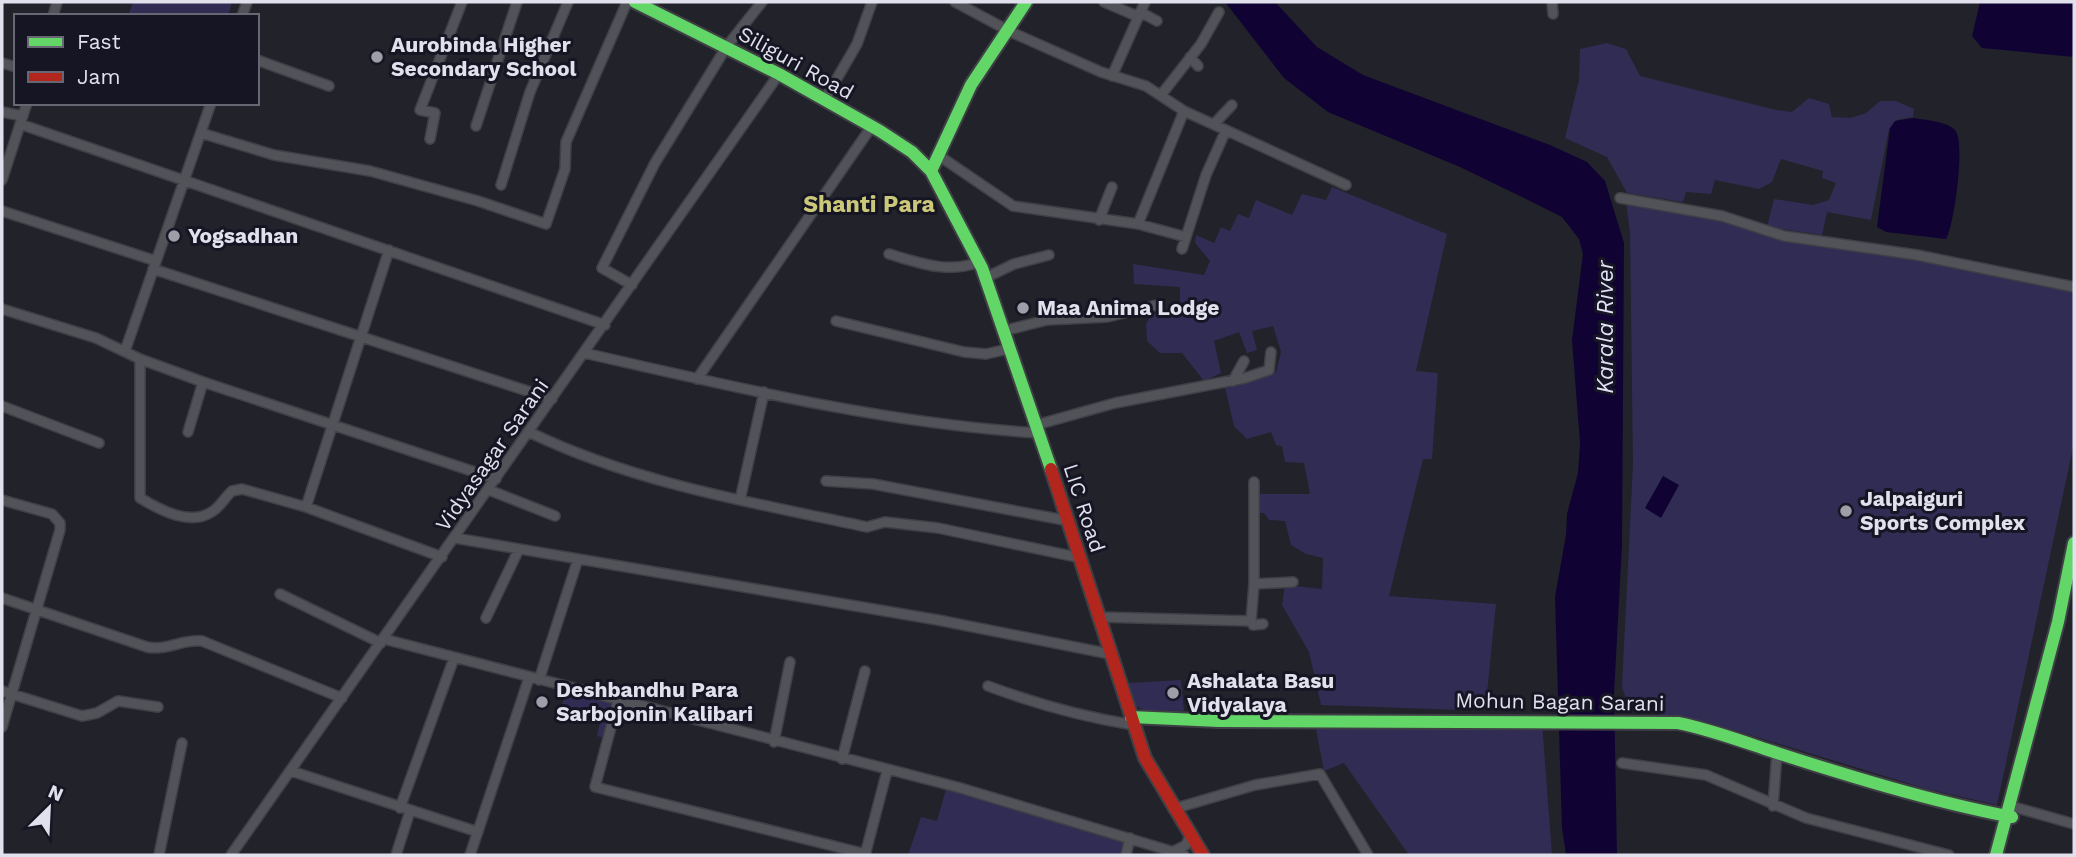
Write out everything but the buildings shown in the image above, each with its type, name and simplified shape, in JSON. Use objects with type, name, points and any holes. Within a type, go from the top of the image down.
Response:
[{"type":"street","points":[[430,139],[435,113],[420,110],[462,2]]},
{"type":"street","points":[[476,126],[517,2]]},
{"type":"street","points":[[502,186],[526,103],[568,2]]},
{"type":"street","points":[[201,133],[274,155],[334,163],[382,175],[478,201],[546,224],[565,169],[566,142],[627,2]]},
{"type":"street","name":"Siliguri Road","points":[[635,2],[660,7],[825,99],[912,152],[931,171]]},
{"type":"street","points":[[632,285],[601,268],[655,163],[727,46],[762,2]]},
{"type":"street","points":[[825,99],[857,44],[872,2]]},
{"type":"street","points":[[955,2],[1011,32],[1112,76],[1146,86],[1184,111],[1346,185]]},
{"type":"street","points":[[931,171],[988,59],[1011,32],[1026,2]]},
{"type":"street","points":[[1104,2],[1157,20]]},
{"type":"street","points":[[1112,76],[1145,2]]},
{"type":"street","points":[[1552,2],[1553,14]]},
{"type":"street","points":[[1161,94],[1201,44],[1219,12]]},
{"type":"street","points":[[1189,57],[1198,66]]},
{"type":"street","points":[[259,61],[329,86]]},
{"type":"street","name":"Vidyasagar Sarani","points":[[231,855],[779,74]]},
{"type":"street","points":[[2,180],[25,105]]},
{"type":"street","points":[[125,351],[210,105]]},
{"type":"street","points":[[1214,124],[1232,105]]},
{"type":"street","points":[[1138,224],[1184,111]]},
{"type":"street","points":[[2,112],[184,180],[605,325]]},
{"type":"street","points":[[696,379],[872,127]]},
{"type":"street","points":[[1182,249],[1206,175],[1226,130]]},
{"type":"street","points":[[938,155],[961,168],[1007,204],[1138,224],[1186,237]]},
{"type":"street","name":"LIC Road","points":[[931,171],[985,278],[1069,521],[1145,758],[1173,809],[1203,855]]},
{"type":"street","points":[[1099,220],[1112,187]]},
{"type":"street","points":[[1620,198],[1722,216],[1784,236],[1917,254],[2074,287]]},
{"type":"street","points":[[2,211],[361,337],[552,399]]},
{"type":"street","points":[[306,507],[388,250]]},
{"type":"street","points":[[888,254],[946,269],[979,262]]},
{"type":"street","points":[[985,278],[1014,264],[1049,255]]},
{"type":"street","points":[[1003,331],[1047,320],[1107,317],[1157,305]]},
{"type":"street","points":[[2,309],[125,351],[203,382],[496,479]]},
{"type":"street","points":[[836,321],[964,352],[986,354],[1008,349]]},
{"type":"street","points":[[584,353],[696,379],[975,430],[1038,429],[1115,403],[1233,381],[1269,370],[1271,352]]},
{"type":"street","points":[[140,359],[140,498],[168,512],[194,519],[214,511],[236,489],[306,507],[442,556]]},
{"type":"street","points":[[1233,381],[1244,361]]},
{"type":"street","points":[[188,432],[203,382]]},
{"type":"street","points":[[740,500],[764,392]]},
{"type":"street","points":[[2,407],[99,443]]},
{"type":"street","points":[[529,432],[593,459],[740,500],[867,527],[885,522],[938,528],[1081,558]]},
{"type":"street","points":[[826,481],[873,484],[1069,521]]},
{"type":"street","points":[[1254,482],[1254,583],[1251,621],[1252,625],[1263,624]]},
{"type":"street","points":[[489,489],[555,516]]},
{"type":"street","points":[[2,499],[52,514],[60,523],[38,611],[2,727]]},
{"type":"street","points":[[455,538],[938,620],[1110,654]]},
{"type":"street","points":[[2009,818],[2058,622],[2074,544]]},
{"type":"street","points":[[486,618],[519,549]]},
{"type":"street","points":[[470,855],[578,559]]},
{"type":"street","points":[[1254,583],[1293,582]]},
{"type":"street","points":[[1998,855],[2074,585]]},
{"type":"street","points":[[279,594],[382,641],[956,789],[1184,855]]},
{"type":"street","points":[[2,598],[157,649],[191,640],[202,641],[342,698]]},
{"type":"street","points":[[1099,617],[1251,621]]},
{"type":"street","points":[[400,808],[454,658]]},
{"type":"street","points":[[774,741],[790,662]]},
{"type":"street","points":[[842,759],[865,671]]},
{"type":"street","points":[[988,686],[1054,709],[1132,721]]},
{"type":"street","points":[[2,691],[82,716],[97,713],[118,701],[158,707]]},
{"type":"street","points":[[618,701],[595,787],[866,855],[887,771]]},
{"type":"street","name":"Mohun Bagan Sarani","points":[[1132,721],[1547,720],[1695,725],[1777,753],[2009,818]]},
{"type":"street","points":[[159,855],[182,743]]},
{"type":"street","points":[[1773,806],[1777,753]]},
{"type":"street","points":[[1622,763],[1706,775],[1773,806],[1950,855]]},
{"type":"street","points":[[291,771],[478,832]]},
{"type":"street","points":[[1173,809],[1255,785],[1320,774],[1368,855]]},
{"type":"street","points":[[397,855],[410,811]]},
{"type":"street","points":[[2009,818],[2074,824]]},
{"type":"street","points":[[1174,851],[1186,845],[1191,836]]},
{"type":"street","points":[[1126,855],[1130,838]]},
{"type":"shaded area","points":[[133,2],[232,2],[229,14],[129,14]]},
{"type":"shaded area","points":[[1607,43],[1626,49],[1640,76],[1776,110],[1792,112],[1809,98],[1829,104],[1832,117],[1850,118],[1866,113],[1880,101],[1896,101],[1914,109],[1913,117],[1897,120],[1889,129],[1871,220],[1827,212],[1822,235],[1767,227],[1774,199],[1813,205],[1829,200],[1836,183],[1822,178],[1823,171],[1781,159],[1772,182],[1759,189],[1715,180],[1711,194],[1686,192],[1683,202],[1627,193],[1607,157],[1565,138],[1579,80],[1580,49]]},
{"type":"shaded area","points":[[1332,187],[1447,234],[1416,371],[1438,373],[1432,459],[1423,459],[1389,596],[1496,604],[1486,703],[1461,710],[1321,705],[1309,652],[1282,605],[1285,585],[1322,589],[1323,558],[1306,554],[1291,545],[1285,521],[1269,520],[1264,513],[1258,513],[1260,494],[1310,494],[1304,463],[1285,462],[1282,446],[1276,445],[1271,432],[1247,439],[1234,426],[1225,388],[1276,372],[1281,352],[1273,326],[1252,331],[1257,350],[1247,353],[1239,332],[1214,341],[1221,373],[1204,381],[1182,353],[1160,353],[1147,341],[1146,324],[1152,314],[1180,308],[1180,287],[1134,284],[1133,264],[1204,275],[1210,261],[1195,243],[1196,235],[1214,243],[1221,227],[1230,231],[1238,214],[1249,218],[1256,200],[1292,215],[1302,194],[1326,200]]},
{"type":"shaded area","name":"Jalpaiguri Sports Complex","points":[[1626,201],[1720,218],[1829,244],[1830,248],[1896,253],[2074,290],[2074,443],[1997,805],[1927,789],[1707,722],[1662,715],[1625,696],[1622,687],[1633,464],[1630,234]]},
{"type":"shaded area","points":[[1181,680],[1184,711],[1144,710],[1134,705],[1129,683]]},
{"type":"shaded area","points":[[567,689],[610,700],[612,705],[604,738],[597,736],[600,722],[560,712]]},
{"type":"shaded area","points":[[1542,722],[1552,855],[1409,855],[1344,763],[1324,771],[1315,724]]},
{"type":"shaded area","points":[[946,789],[1128,841],[1124,855],[908,855],[921,817],[937,821]]},
{"type":"water","name":"Karala River","points":[[1225,2],[1275,2],[1317,47],[1363,75],[1550,145],[1587,162],[1605,181],[1624,243],[1622,545],[1614,694],[1617,855],[1566,855],[1562,828],[1555,597],[1567,514],[1578,473],[1580,443],[1572,340],[1583,254],[1579,239],[1562,217],[1460,167],[1328,112],[1284,78]]},
{"type":"water","points":[[1980,2],[2074,2],[2074,57],[1982,48],[1972,36]]},
{"type":"water","points":[[1913,118],[1946,125],[1955,130],[1958,137],[1958,184],[1946,239],[1886,232],[1877,227],[1890,128],[1895,121]]},
{"type":"water","points":[[1663,476],[1679,485],[1661,518],[1645,508]]},
{"type":"traffic: fast","points":[[635,2],[779,74],[880,131],[912,152],[931,171],[982,268],[1051,469]]},
{"type":"traffic: fast","points":[[931,171],[971,85],[1026,2]]},
{"type":"traffic: fast","points":[[1996,855],[2058,622],[2074,543]]},
{"type":"traffic: fast","points":[[1131,717],[1219,721],[1678,723],[1722,734],[1887,787],[2012,817]]},
{"type":"traffic: jam","points":[[1051,469],[1145,758],[1203,855]]},
{"type":"place","name":"Aurobinda Higher Secondary School","points":[[377,57]]},
{"type":"place","name":"Yogsadhan","points":[[174,236]]},
{"type":"place","name":"Maa Anima Lodge","points":[[1023,308]]},
{"type":"place","name":"Jalpaiguri Sports Complex","points":[[1846,511]]},
{"type":"place","name":"Ashalata Basu Vidyalaya","points":[[1173,693]]},
{"type":"place","name":"Deshbandhu Para Sarbojonin Kalibari","points":[[542,702]]},
{"type":"district","name":"Shanti Para","points":[[869,204]]}]
